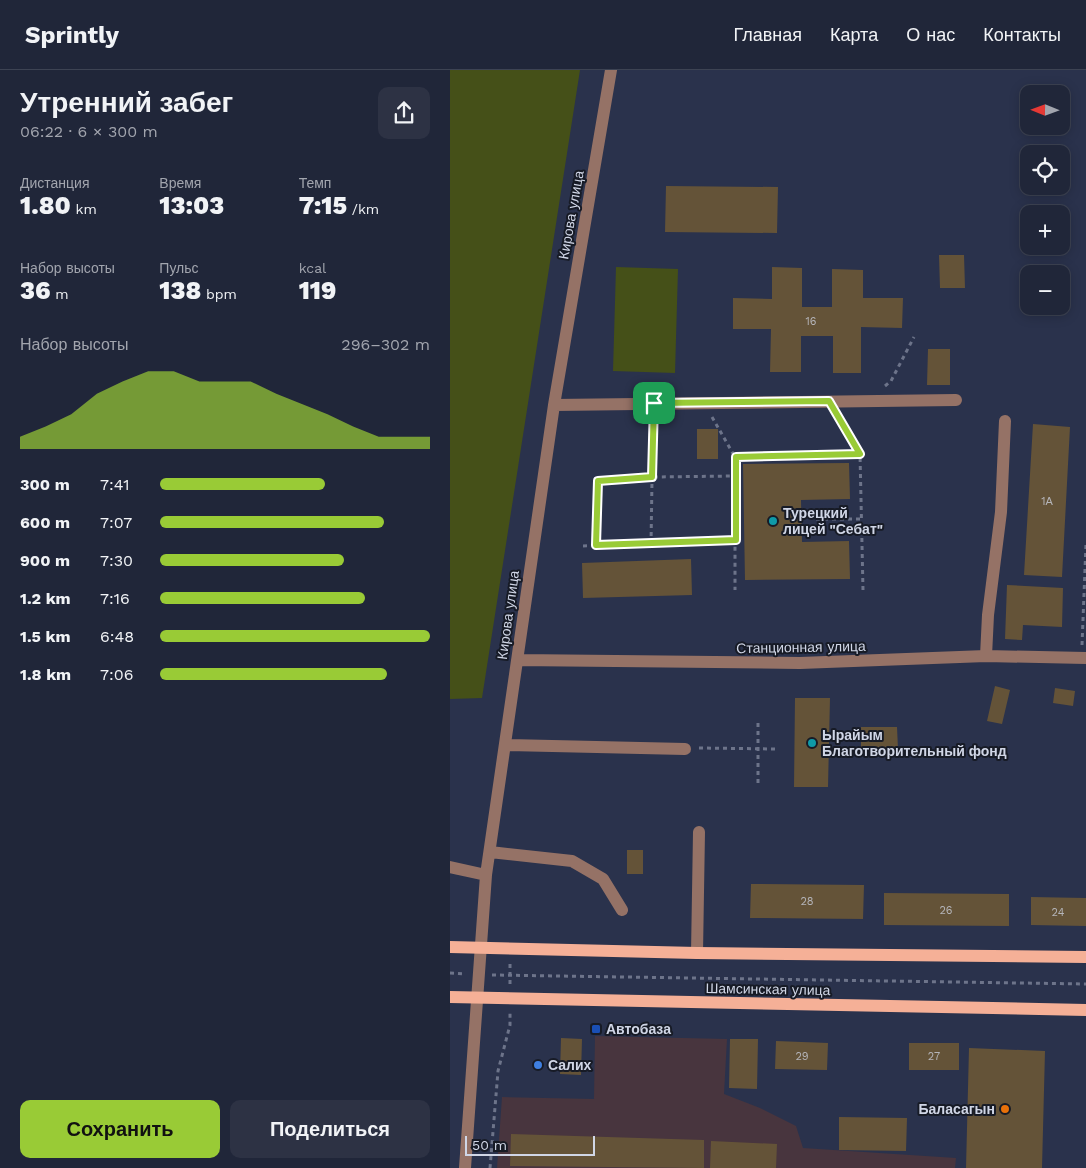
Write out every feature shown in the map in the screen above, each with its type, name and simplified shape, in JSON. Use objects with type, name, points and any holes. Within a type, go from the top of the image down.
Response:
[{"type":"main road","points":[[450,946],[697,953],[1086,957]]},
{"type":"main road","name":"Шамсинская улица","points":[[450,997],[1086,1010]]},
{"type":"street","name":"Кирова улица","points":[[465,1168],[486,875],[554,405],[611,70]]},
{"type":"street","points":[[554,405],[956,400]]},
{"type":"street","points":[[986,656],[1001,512],[1005,421]]},
{"type":"street","name":"Станционная улица","points":[[517,660],[800,663],[986,656],[1084,658]]},
{"type":"street","points":[[505,745],[685,749]]},
{"type":"street","points":[[697,953],[699,832]]},
{"type":"street","points":[[490,852],[572,861],[603,879],[622,910]]},
{"type":"street","points":[[450,867],[486,875]]},
{"type":"path","points":[[866,401],[891,381],[914,337]]},
{"type":"path","points":[[829,401],[860,454],[860,519],[864,590]]},
{"type":"path","points":[[651,544],[654,403]]},
{"type":"path","points":[[703,403],[736,457],[735,590]]},
{"type":"path","points":[[736,457],[860,454]]},
{"type":"path","points":[[596,545],[598,481],[652,477],[735,476]]},
{"type":"path","points":[[816,519],[860,519]]},
{"type":"path","points":[[582,546],[736,540]]},
{"type":"path","points":[[1084,658],[1086,544]]},
{"type":"path","points":[[758,723],[758,783]]},
{"type":"path","points":[[685,749],[710,747],[776,749]]},
{"type":"path","points":[[490,1168],[498,1071],[510,1024],[510,949]]},
{"type":"path","points":[[510,975],[1086,984]]},
{"type":"shaded area","points":[[595,1036],[727,1039],[724,1094],[760,1108],[796,1126],[803,1148],[956,1158],[955,1168],[497,1168],[502,1097],[594,1099]]},
{"type":"green space","points":[[450,70],[580,70],[482,698],[450,699]]},
{"type":"green space","points":[[616,267],[678,269],[675,373],[613,371]]},
{"type":"building","points":[[666,186],[778,187],[777,233],[665,232]]},
{"type":"building","points":[[939,255],[964,255],[965,288],[940,288]]},
{"type":"building","points":[[772,267],[802,268],[802,307],[832,307],[832,269],[863,270],[863,298],[903,298],[902,328],[861,327],[861,373],[833,373],[833,336],[801,336],[801,372],[770,372],[771,329],[733,329],[733,298],[772,299]]},
{"type":"building","points":[[928,349],[950,349],[950,385],[927,385]]},
{"type":"building","points":[[1033,424],[1070,427],[1062,577],[1024,575]]},
{"type":"building","points":[[697,429],[718,429],[718,459],[697,459]]},
{"type":"building","name":"Турецкий лицей \"Себат\"","points":[[849,463],[850,499],[801,500],[802,542],[849,541],[850,579],[745,580],[743,464]]},
{"type":"building","points":[[691,559],[692,595],[583,598],[582,563]]},
{"type":"building","points":[[1007,585],[1063,588],[1062,627],[1023,625],[1022,640],[1005,639]]},
{"type":"building","points":[[995,686],[1010,690],[1002,724],[987,721]]},
{"type":"building","points":[[1055,688],[1075,691],[1073,706],[1053,703]]},
{"type":"building","name":"Ырайым Благотворительный фонд","points":[[795,698],[830,698],[828,787],[794,787]]},
{"type":"building","points":[[861,727],[897,727],[898,749],[861,749]]},
{"type":"building","points":[[627,850],[643,850],[643,874],[627,874]]},
{"type":"building","points":[[751,884],[864,885],[863,919],[750,918]]},
{"type":"building","points":[[884,893],[1009,894],[1009,926],[884,925]]},
{"type":"building","points":[[1031,897],[1086,898],[1086,926],[1031,925]]},
{"type":"building","points":[[561,1038],[582,1039],[581,1075],[560,1074]]},
{"type":"building","points":[[730,1039],[758,1039],[757,1089],[729,1088]]},
{"type":"building","points":[[776,1041],[828,1043],[827,1070],[775,1069]]},
{"type":"building","points":[[909,1043],[959,1043],[959,1070],[909,1070]]},
{"type":"building","name":"Баласагын","points":[[969,1048],[1045,1051],[1042,1168],[966,1168]]},
{"type":"building","points":[[839,1117],[907,1118],[906,1151],[839,1150]]},
{"type":"building","points":[[511,1134],[704,1140],[704,1168],[510,1166]]},
{"type":"building","points":[[711,1141],[777,1144],[776,1168],[710,1168]]},
{"type":"place","name":"Турецкий лицей \"Себат\"","points":[[773,521]]},
{"type":"place","name":"Ырайым Благотворительный фонд","points":[[812,743]]},
{"type":"place","name":"Автобаза","points":[[596,1029]]},
{"type":"place","name":"Салих","points":[[538,1065]]},
{"type":"place","name":"Баласагын","points":[[1005,1109]]},
{"type":"route","points":[[829,401],[860,454],[736,457],[736,540],[596,545],[598,481],[652,477],[654,403],[829,401]]}]
